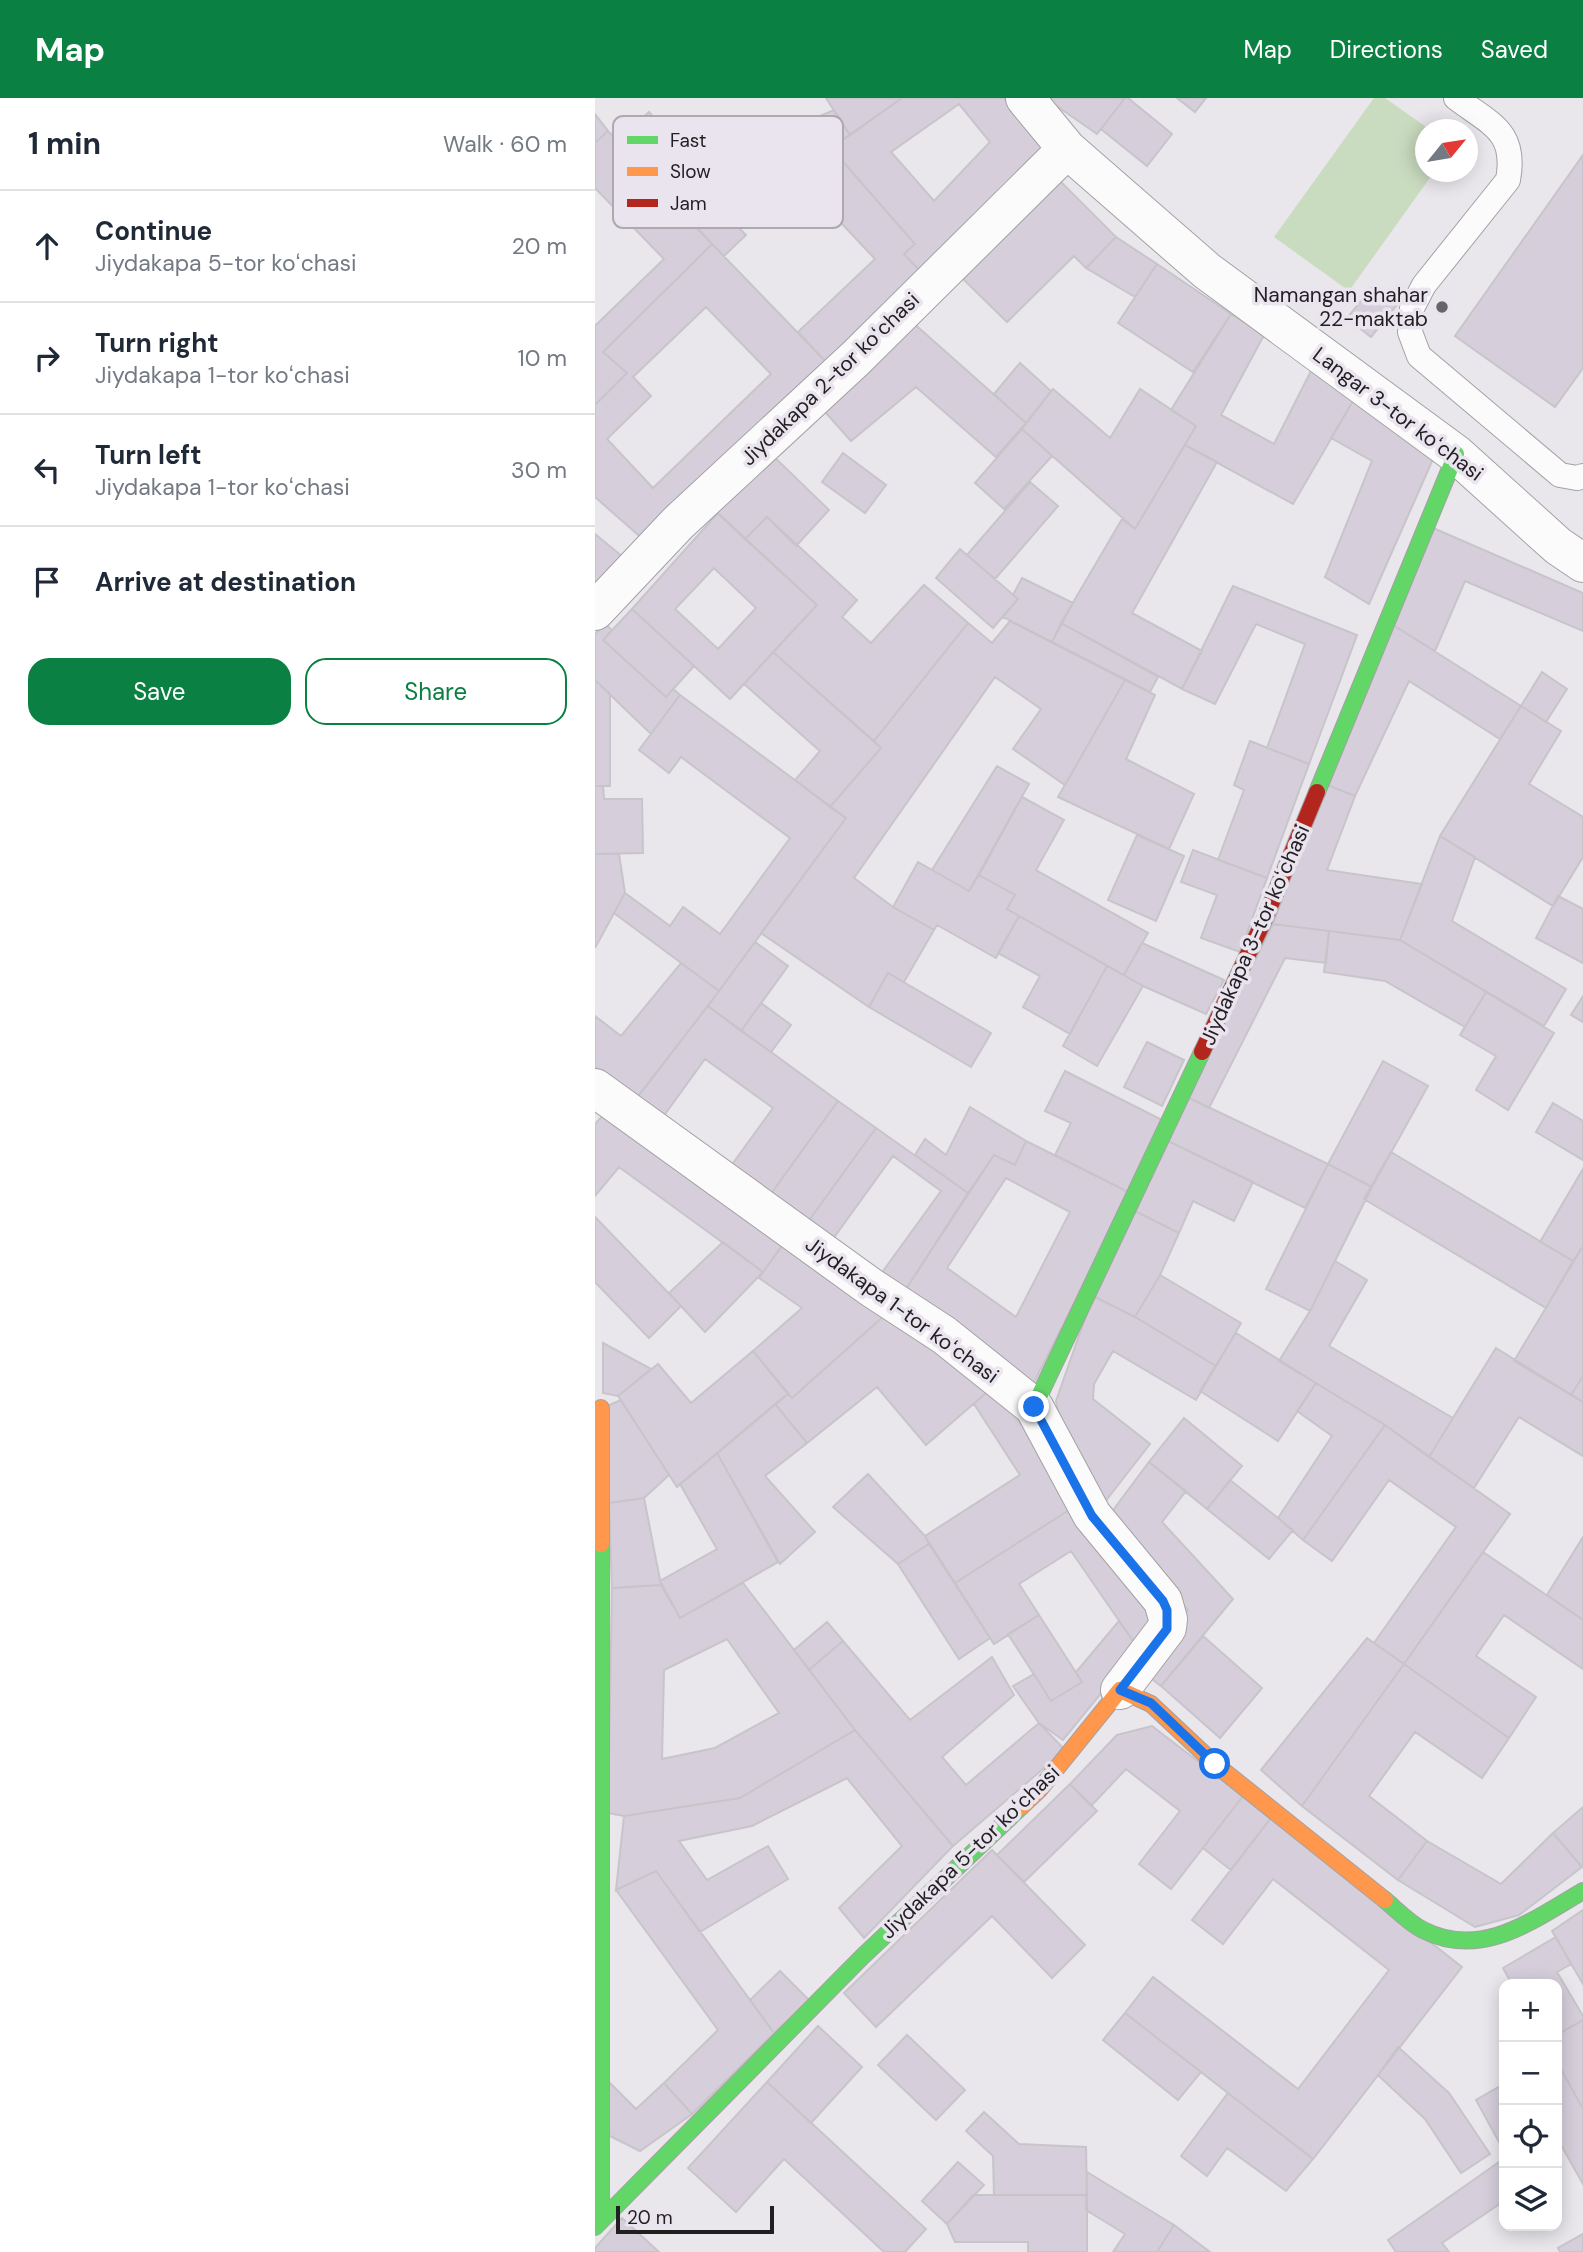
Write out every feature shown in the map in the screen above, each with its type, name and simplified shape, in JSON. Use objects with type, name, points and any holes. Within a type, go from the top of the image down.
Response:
[{"type":"street","name":"Langar 3-tor koʻchasi","points":[[1025,98],[1067,149],[1207,271],[1456,454],[1558,546],[1583,563]]},
{"type":"street","name":"Jiydakapa 2-tor koʻchasi","points":[[595,611],[678,523],[856,358],[1067,149]]},
{"type":"street","name":"Jiydakapa 3-tor koʻchasi","points":[[1034,1407],[1266,916],[1456,454]]},
{"type":"street","name":"Jiydakapa 1-tor koʻchasi","points":[[595,1088],[871,1288],[944,1335],[1034,1407],[1092,1516],[1163,1601],[1167,1610],[1167,1629],[1120,1690]]},
{"type":"street","points":[[598,2224],[601,1408]]},
{"type":"street","points":[[1120,1690],[1151,1703],[1215,1764],[1421,1929],[1450,1941],[1479,1941],[1520,1927],[1583,1891]]},
{"type":"street","name":"Jiydakapa 5-tor koʻchasi","points":[[598,2224],[862,1957],[1039,1790],[1120,1690]]},
{"type":"lane","points":[[1456,98],[1504,134],[1511,165],[1508,180],[1424,285],[1412,308],[1410,332],[1419,356],[1560,475],[1577,478],[1583,476]]},
{"type":"green space","points":[[1374,98],[1385,98],[1415,119],[1415,182],[1427,182],[1349,291],[1274,237]]},
{"type":"building","points":[[826,98],[902,98],[850,135],[843,124],[843,116],[838,116]]},
{"type":"building","points":[[902,98],[1004,98],[1052,151],[927,279],[904,254],[915,244],[843,162],[843,140]],"holes":[[[959,104],[990,142],[934,201],[891,152]]]},
{"type":"building","points":[[1050,98],[1125,98],[1097,134],[1054,104]]},
{"type":"building","points":[[1125,98],[1172,134],[1147,166],[1101,129]]},
{"type":"building","points":[[1177,98],[1206,98],[1195,112]]},
{"type":"building","points":[[834,110],[838,116],[820,116]]},
{"type":"building","points":[[595,114],[608,131],[595,143]]},
{"type":"building","points":[[843,124],[850,135],[843,140]]},
{"type":"building","points":[[608,131],[613,136],[613,207],[595,188],[595,143]]},
{"type":"building","points":[[1583,155],[1583,368],[1555,407],[1455,336]]},
{"type":"building","points":[[843,162],[915,244],[904,254],[924,275],[828,364],[798,332],[875,259],[843,225]]},
{"type":"building","points":[[1058,179],[1116,237],[1086,268],[1074,256],[1007,322],[960,276]]},
{"type":"building","points":[[634,228],[697,228],[712,244],[603,352],[627,373],[595,405],[595,326],[664,259]]},
{"type":"building","points":[[697,228],[739,228],[746,235],[724,256]]},
{"type":"building","points":[[1116,237],[1157,264],[1135,297],[1086,268]]},
{"type":"building","points":[[712,244],[828,364],[646,542],[595,497],[595,405],[627,373],[603,352]],"holes":[[[706,307],[771,374],[653,488],[607,439],[651,396],[633,377]]]},
{"type":"building","points":[[1157,264],[1231,314],[1193,372],[1118,323]]},
{"type":"building","points":[[1373,286],[1397,305],[1371,337],[1347,318]]},
{"type":"building","points":[[1231,314],[1264,335],[1221,415],[1274,444],[1313,367],[1356,396],[1293,504],[1185,445],[1196,426],[1171,410]]},
{"type":"building","points":[[911,321],[1026,423],[996,457],[916,387],[851,441],[818,404]]},
{"type":"building","points":[[1020,363],[1051,391],[1026,423],[994,394]]},
{"type":"building","points":[[1053,389],[1110,438],[1140,389],[1196,426],[1135,529],[1022,429]]},
{"type":"building","points":[[1356,396],[1437,450],[1369,604],[1325,577],[1372,461],[1331,438]]},
{"type":"building","points":[[1022,429],[1052,456],[1004,509],[975,483]]},
{"type":"building","points":[[1185,445],[1217,462],[1132,613],[1202,651],[1182,689],[1061,623],[1122,519],[1135,529]]},
{"type":"building","points":[[768,451],[829,510],[796,546],[767,517],[745,539],[713,509]]},
{"type":"building","points":[[843,453],[886,485],[865,513],[822,482]]},
{"type":"building","points":[[1030,482],[1058,506],[995,579],[967,555]]},
{"type":"building","points":[[718,513],[817,605],[730,699],[632,609]],"holes":[[[714,568],[756,608],[718,649],[675,609]]]},
{"type":"building","points":[[767,517],[857,600],[842,617],[871,643],[924,585],[968,623],[874,741],[773,652],[817,605],[745,539]]},
{"type":"building","points":[[1433,528],[1583,593],[1583,631],[1465,581],[1435,651],[1393,625]]},
{"type":"building","points":[[595,534],[629,562],[595,593]]},
{"type":"building","points":[[960,549],[1018,599],[993,628],[936,578]]},
{"type":"building","points":[[1022,578],[1073,603],[1052,642],[1003,617],[1018,599],[1013,595]]},
{"type":"building","points":[[1233,586],[1357,635],[1309,764],[1267,748],[1305,644],[1256,624],[1215,704],[1182,689]]},
{"type":"building","points":[[632,609],[694,666],[666,697],[603,640]]},
{"type":"building","points":[[1010,621],[1125,680],[1065,785],[1013,749],[1041,709],[995,677],[854,878],[893,907],[934,930],[904,982],[888,973],[869,1007],[761,933],[846,818],[830,807],[881,748],[874,741],[968,623],[992,643]]},
{"type":"building","points":[[1061,623],[1158,677],[1150,692],[1052,642]]},
{"type":"building","points":[[605,624],[612,630],[603,640],[666,697],[673,689],[680,695],[651,734],[595,680],[595,634]]},
{"type":"building","points":[[1393,625],[1521,706],[1500,739],[1409,681],[1355,796],[1325,784]]},
{"type":"building","points":[[773,652],[881,748],[830,807],[795,780],[820,751],[744,684]]},
{"type":"building","points":[[1542,672],[1567,689],[1546,722],[1521,706]]},
{"type":"building","points":[[595,680],[610,694],[610,786],[595,786]]},
{"type":"building","points":[[1125,680],[1155,695],[1126,759],[1194,794],[1169,849],[1058,797]]},
{"type":"building","points":[[680,695],[846,818],[719,991],[614,913],[625,893],[670,926],[683,907],[720,934],[790,838],[681,757],[669,773],[639,750]]},
{"type":"building","points":[[1521,706],[1561,731],[1529,784],[1583,817],[1583,857],[1553,906],[1440,836]]},
{"type":"building","points":[[1250,741],[1309,764],[1267,878],[1218,860],[1244,790],[1234,785]]},
{"type":"building","points":[[997,766],[1029,784],[969,891],[932,870]]},
{"type":"building","points":[[1325,784],[1355,796],[1327,870],[1422,884],[1400,940],[1273,924]]},
{"type":"building","points":[[595,786],[603,786],[604,799],[642,799],[643,853],[595,854]]},
{"type":"building","points":[[1022,797],[1064,820],[1036,870],[1148,933],[1124,975],[1007,909],[1015,895],[979,875]]},
{"type":"building","points":[[1137,835],[1184,856],[1156,921],[1108,900]]},
{"type":"building","points":[[1440,836],[1475,857],[1452,921],[1566,989],[1544,1026],[1400,940]]},
{"type":"building","points":[[1193,850],[1267,878],[1240,952],[1201,938],[1217,895],[1181,882]]},
{"type":"building","points":[[595,854],[619,854],[625,893],[595,948]]},
{"type":"building","points":[[918,862],[969,891],[979,875],[1015,895],[1007,909],[1019,916],[996,958],[937,925],[934,930],[893,907]]},
{"type":"building","points":[[1558,896],[1583,909],[1583,963],[1536,938]]},
{"type":"building","points":[[1019,916],[1107,966],[1070,1034],[1023,1007],[1040,976],[998,953]]},
{"type":"building","points":[[1273,924],[1329,931],[1326,963],[1285,958],[1209,1108],[1187,1097]]},
{"type":"building","points":[[1329,931],[1400,940],[1486,992],[1465,1027],[1385,981],[1324,972]]},
{"type":"building","points":[[755,942],[788,966],[741,1031],[708,1006]]},
{"type":"building","points":[[1142,943],[1224,980],[1206,1014],[1124,975]]},
{"type":"building","points":[[681,963],[719,991],[638,1097],[595,1067],[595,1016],[621,1036]]},
{"type":"building","points":[[1107,966],[1143,986],[1097,1066],[1063,1046]]},
{"type":"building","points":[[888,973],[991,1033],[971,1067],[869,1007]]},
{"type":"building","points":[[1486,992],[1554,1033],[1508,1110],[1476,1090],[1496,1056],[1460,1035]]},
{"type":"building","points":[[1583,996],[1583,1022],[1571,1015]]},
{"type":"building","points":[[761,1003],[791,1025],[771,1052],[741,1031]]},
{"type":"building","points":[[708,1006],[838,1101],[768,1198],[728,1170],[773,1108],[705,1059],[660,1121],[634,1101]]},
{"type":"building","points":[[1147,1042],[1184,1060],[1162,1106],[1124,1087]]},
{"type":"building","points":[[1383,1061],[1428,1086],[1372,1187],[1328,1164]]},
{"type":"building","points":[[1065,1071],[1166,1122],[1130,1193],[1055,1155],[1071,1123],[1045,1111]]},
{"type":"building","points":[[1187,1097],[1328,1164],[1305,1208],[1166,1140]]},
{"type":"building","points":[[838,1101],[876,1128],[800,1233],[768,1198]]},
{"type":"building","points":[[1553,1103],[1583,1121],[1583,1160],[1536,1132]]},
{"type":"building","points":[[970,1107],[1026,1141],[1015,1165],[994,1155],[968,1193],[915,1155],[925,1139],[946,1155]]},
{"type":"building","points":[[605,1113],[785,1242],[763,1272],[619,1167],[595,1196],[595,1124]]},
{"type":"building","points":[[876,1128],[968,1193],[902,1295],[878,1278],[941,1191],[893,1156],[825,1250],[800,1233]]},
{"type":"building","points":[[1166,1140],[1253,1182],[1234,1221],[1193,1201],[1179,1233],[1135,1211]]},
{"type":"building","points":[[1026,1141],[1130,1193],[1032,1386],[902,1295],[994,1155],[1015,1165]],"holes":[[[1006,1178],[1070,1212],[1016,1317],[947,1268]]]},
{"type":"building","points":[[1391,1152],[1573,1261],[1546,1308],[1364,1199]]},
{"type":"building","points":[[1328,1164],[1372,1187],[1310,1311],[1266,1289]]},
{"type":"building","points":[[1583,1169],[1583,1246],[1573,1261],[1540,1242]]},
{"type":"building","points":[[1135,1211],[1179,1233],[1160,1275],[1135,1317],[1093,1296]]},
{"type":"building","points":[[595,1217],[681,1306],[649,1338],[595,1282]]},
{"type":"building","points":[[790,1234],[894,1307],[792,1398],[753,1351],[802,1308],[759,1278]]},
{"type":"building","points":[[723,1242],[763,1272],[705,1332],[669,1293]]},
{"type":"building","points":[[1583,1246],[1583,1376],[1571,1395],[1514,1361]]},
{"type":"building","points":[[1335,1261],[1367,1280],[1329,1346],[1453,1418],[1429,1457],[1385,1425],[1279,1361],[1310,1311]]},
{"type":"building","points":[[1160,1275],[1241,1323],[1216,1366],[1135,1317]]},
{"type":"building","points":[[1093,1296],[1135,1317],[1216,1366],[1196,1400],[1113,1351],[1094,1384],[1093,1399],[1150,1444],[1101,1507],[1063,1432],[1056,1401]]},
{"type":"building","points":[[894,1307],[994,1386],[926,1445],[877,1387],[807,1443],[775,1404],[788,1394],[792,1398]]},
{"type":"building","points":[[1236,1333],[1316,1383],[1278,1441],[1200,1391]]},
{"type":"building","points":[[603,1343],[651,1369],[618,1396],[603,1393]]},
{"type":"building","points":[[1496,1348],[1583,1402],[1583,1456],[1519,1417],[1474,1488],[1429,1457]]},
{"type":"building","points":[[753,1351],[788,1394],[677,1487],[618,1396],[658,1364],[691,1403]]},
{"type":"building","points":[[1583,1376],[1583,1402],[1571,1395]]},
{"type":"building","points":[[1316,1383],[1385,1425],[1303,1540],[1278,1518],[1332,1436],[1297,1411]]},
{"type":"building","points":[[988,1391],[1027,1421],[1080,1503],[955,1583],[925,1536],[1020,1475],[974,1404]]},
{"type":"building","points":[[621,1400],[669,1475],[644,1498],[609,1503],[607,1406]]},
{"type":"building","points":[[775,1404],[807,1443],[765,1476],[815,1532],[780,1564],[717,1453]]},
{"type":"building","points":[[1184,1418],[1242,1466],[1207,1509],[1149,1462]]},
{"type":"building","points":[[1385,1425],[1510,1514],[1404,1664],[1374,1643],[1456,1527],[1389,1480],[1332,1561],[1303,1540]]},
{"type":"building","points":[[717,1453],[778,1562],[680,1618],[660,1581],[717,1549],[680,1484]]},
{"type":"building","points":[[1149,1462],[1186,1491],[1162,1522],[1233,1599],[1161,1686],[1139,1669],[1188,1610],[1108,1517]]},
{"type":"building","points":[[868,1474],[925,1536],[929,1544],[898,1564],[833,1507]]},
{"type":"building","points":[[1230,1480],[1293,1530],[1269,1559],[1207,1509]]},
{"type":"building","points":[[644,1498],[661,1585],[612,1588],[609,1503]]},
{"type":"building","points":[[1080,1503],[1165,1627],[1138,1648],[1071,1551],[1019,1584],[1039,1615],[994,1644],[955,1583]]},
{"type":"building","points":[[1583,1537],[1583,1620],[1547,1595]]},
{"type":"building","points":[[929,1544],[990,1638],[959,1659],[898,1564]]},
{"type":"building","points":[[1483,1552],[1583,1620],[1583,1669],[1504,1615],[1476,1656],[1536,1697],[1509,1738],[1404,1664]]},
{"type":"building","points":[[743,1583],[855,1730],[740,1798],[624,1816],[608,1813],[612,1588],[661,1585],[680,1618]],"holes":[[[727,1639],[779,1713],[715,1748],[662,1759],[664,1670]]]},
{"type":"building","points":[[1039,1615],[1082,1682],[1051,1701],[1008,1634]]},
{"type":"building","points":[[1119,1621],[1138,1648],[1063,1740],[1039,1723],[1013,1686],[1034,1674],[1051,1701],[1082,1682],[1076,1672]]},
{"type":"building","points":[[827,1622],[843,1641],[809,1670],[794,1650]]},
{"type":"building","points":[[1203,1636],[1262,1688],[1220,1738],[1161,1686]]},
{"type":"building","points":[[1367,1638],[1404,1664],[1302,1806],[1261,1770]]},
{"type":"building","points":[[843,1641],[910,1720],[992,1657],[1014,1695],[942,1757],[966,1785],[1039,1723],[1065,1750],[953,1846],[855,1730],[809,1670]]},
{"type":"building","points":[[1404,1664],[1509,1738],[1482,1778],[1415,1732],[1369,1796],[1427,1841],[1398,1880],[1302,1806]]},
{"type":"building","points":[[1152,1726],[1243,1796],[1171,1889],[1139,1864],[1180,1811],[1126,1769],[1091,1806],[1070,1784],[1117,1735]]},
{"type":"building","points":[[855,1730],[953,1846],[864,1938],[839,1908],[902,1846],[847,1778],[752,1826],[679,1841],[707,1880],[768,1846],[788,1879],[700,1932],[656,1871],[616,1890],[624,1816],[740,1798]]},
{"type":"building","points":[[1070,1784],[1097,1811],[1024,1882],[997,1855]]},
{"type":"building","points":[[1243,1796],[1271,1818],[1231,1870],[1203,1848]]},
{"type":"building","points":[[1583,1807],[1583,1867],[1582,1867],[1553,1833]]},
{"type":"building","points":[[1271,1818],[1462,1967],[1313,2159],[1125,2013],[1153,1977],[1298,2089],[1389,1970],[1273,1879],[1223,1944],[1192,1920]]},
{"type":"building","points":[[1553,1833],[1582,1867],[1519,1915],[1475,1927],[1398,1880],[1427,1841],[1501,1884]]},
{"type":"building","points":[[992,1850],[1085,1945],[1052,1978],[992,1916],[876,2027],[844,1993]]},
{"type":"building","points":[[656,1871],[774,2033],[692,2114],[664,2083],[718,2030],[616,1890]]},
{"type":"building","points":[[1583,1910],[1583,1984],[1552,1931]]},
{"type":"building","points":[[1556,1937],[1571,1964],[1557,1972],[1561,1979],[1509,1979],[1503,1968]]},
{"type":"building","points":[[780,1971],[809,2000],[774,2033],[750,2000]]},
{"type":"building","points":[[1562,1980],[1583,2016],[1583,2020],[1562,2032]]},
{"type":"building","points":[[1125,2013],[1201,2072],[1178,2100],[1103,2040]]},
{"type":"building","points":[[1583,2020],[1583,2109],[1562,2071],[1562,2032]]},
{"type":"building","points":[[818,2026],[862,2067],[811,2123],[767,2082]]},
{"type":"building","points":[[907,2035],[965,2090],[936,2120],[878,2065]]},
{"type":"building","points":[[1398,2047],[1449,2093],[1490,2154],[1461,2173],[1425,2119],[1378,2075]]},
{"type":"building","points":[[1562,2071],[1583,2109],[1583,2184],[1562,2147]]},
{"type":"building","points":[[604,2077],[636,2109],[664,2083],[692,2114],[640,2151],[606,2134]]},
{"type":"building","points":[[767,2082],[926,2229],[905,2252],[884,2252],[784,2159],[736,2212],[688,2168]]},
{"type":"building","points":[[1499,2087],[1499,2142],[1476,2100]]},
{"type":"building","points":[[1228,2093],[1313,2159],[1286,2191],[1227,2148],[1207,2176],[1181,2156]]},
{"type":"building","points":[[984,2112],[1019,2144],[1086,2147],[1087,2195],[994,2195],[993,2156],[966,2131]]},
{"type":"building","points":[[958,2162],[984,2185],[947,2224],[922,2201]]},
{"type":"building","points":[[1499,2162],[1499,2204],[1442,2243],[1449,2252],[1396,2252],[1388,2240]]},
{"type":"building","points":[[1087,2172],[1174,2225],[1157,2252],[1113,2252],[1125,2234],[1086,2210]]},
{"type":"building","points":[[973,2195],[1087,2195],[1087,2252],[1028,2252],[1028,2242],[955,2242],[947,2224]]},
{"type":"building","points":[[622,2218],[659,2252],[595,2252],[595,2248]]},
{"type":"building","points":[[1174,2225],[1210,2252],[1157,2252]]},
{"type":"building","points":[[1583,2234],[1583,2252],[1560,2252],[1558,2248]]},
{"type":"traffic: fast","points":[[1317,792],[1456,454]]},
{"type":"traffic: fast","points":[[1034,1407],[1202,1052]]},
{"type":"traffic: fast","points":[[601,1544],[601,2220]]},
{"type":"traffic: fast","points":[[595,2227],[862,1957],[1021,1807]]},
{"type":"traffic: fast","points":[[1385,1900],[1423,1930],[1445,1938],[1466,1941],[1506,1933],[1583,1891]]},
{"type":"traffic: slow","points":[[601,1408],[601,1544]]},
{"type":"traffic: slow","points":[[1021,1807],[1039,1790],[1120,1690],[1151,1704],[1215,1764],[1385,1900]]},
{"type":"traffic: jam","points":[[1202,1052],[1266,916],[1317,792]]},
{"type":"place","name":"Namangan shahar 22-maktab","points":[[1442,307]]},
{"type":"route","points":[[1034,1407],[1092,1516],[1163,1601],[1167,1610],[1167,1629],[1120,1690],[1151,1703],[1215,1764]]}]
